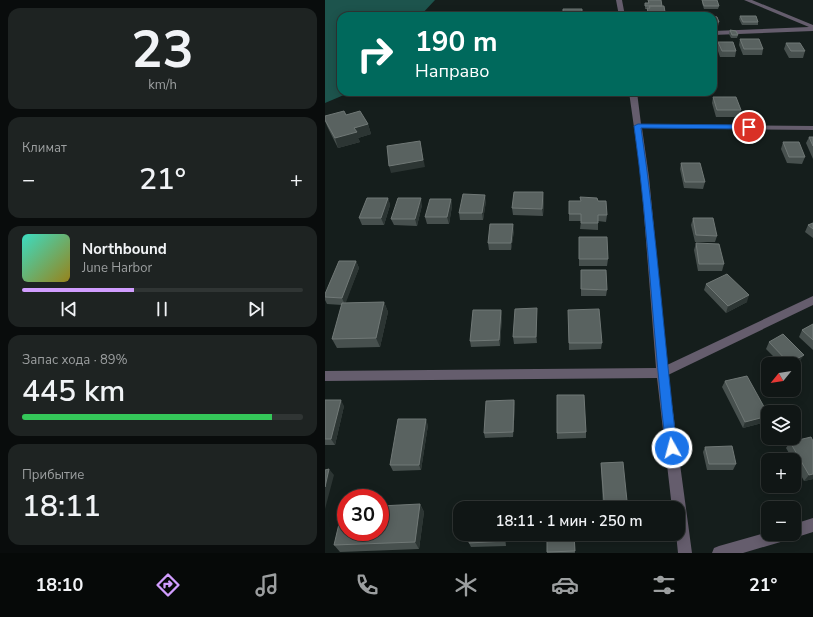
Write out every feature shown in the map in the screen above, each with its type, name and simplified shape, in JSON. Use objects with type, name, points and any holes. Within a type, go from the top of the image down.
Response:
[{"type":"street","points":[[619,0],[621,12]]},
{"type":"street","points":[[747,0],[813,28]]},
{"type":"street","points":[[717,33],[813,28]]},
{"type":"street","points":[[634,96],[645,177],[662,373],[685,553]]},
{"type":"street","points":[[638,126],[813,128]]},
{"type":"street","points":[[325,376],[662,373],[813,300]]},
{"type":"street","points":[[801,529],[813,525]]},
{"type":"street","points":[[719,553],[761,541]]},
{"type":"shaded area","points":[[325,0],[435,0],[424,12],[337,12],[337,96],[342,96],[325,103]]},
{"type":"building","points":[[648,0],[661,0],[662,6],[645,6],[645,3],[649,3]]},
{"type":"building","points":[[702,0],[717,0],[719,6],[704,6]]},
{"type":"building","points":[[649,6],[664,6],[665,12],[648,12],[647,8],[650,8]]},
{"type":"building","points":[[563,9],[582,9],[582,12],[563,12]]},
{"type":"building","points":[[740,16],[756,16],[758,22],[743,22]]},
{"type":"building","points":[[730,30],[736,31],[738,35],[732,35]]},
{"type":"building","points":[[740,39],[759,39],[763,49],[744,49]]},
{"type":"building","points":[[718,42],[733,42],[736,51],[722,51]]},
{"type":"building","points":[[786,43],[800,43],[805,51],[791,51]]},
{"type":"building","points":[[713,97],[736,97],[741,110],[717,110]]},
{"type":"building","points":[[344,111],[346,115],[360,111],[368,124],[354,128],[357,132],[335,138],[325,120],[325,116]]},
{"type":"building","points":[[809,137],[813,137],[813,146]]},
{"type":"building","points":[[420,141],[423,160],[389,166],[387,146]]},
{"type":"building","points":[[783,142],[799,142],[805,157],[789,157]]},
{"type":"building","points":[[681,163],[700,163],[705,182],[685,182]]},
{"type":"building","points":[[514,192],[543,192],[542,209],[512,208]]},
{"type":"building","points":[[463,194],[485,195],[482,213],[459,213]]},
{"type":"building","points":[[580,197],[597,198],[598,201],[606,201],[607,215],[598,215],[598,223],[581,223],[581,214],[569,214],[569,201],[581,201]]},
{"type":"building","points":[[367,198],[388,198],[381,218],[359,218]]},
{"type":"building","points":[[398,198],[421,198],[415,219],[391,219]]},
{"type":"building","points":[[430,199],[451,199],[447,217],[425,217]]},
{"type":"building","points":[[693,218],[713,218],[717,236],[696,235]]},
{"type":"building","points":[[813,223],[813,229],[808,225]]},
{"type":"building","points":[[490,224],[513,224],[511,243],[488,243]]},
{"type":"building","points":[[579,237],[607,237],[608,259],[579,259]]},
{"type":"building","points":[[696,243],[719,244],[724,264],[699,264]]},
{"type":"building","points":[[339,261],[356,261],[342,298],[325,297],[325,294]]},
{"type":"building","points":[[581,270],[606,270],[607,290],[581,289]]},
{"type":"building","points":[[727,274],[749,295],[728,306],[706,284]]},
{"type":"building","points":[[384,302],[376,338],[332,339],[342,303]]},
{"type":"building","points":[[537,308],[536,337],[513,337],[515,309]]},
{"type":"building","points":[[599,309],[602,343],[569,343],[568,310]]},
{"type":"building","points":[[473,310],[501,310],[499,340],[470,341]]},
{"type":"building","points":[[813,324],[813,340],[802,330]]},
{"type":"building","points":[[783,334],[804,355],[800,357],[783,357],[769,342]]},
{"type":"building","points":[[747,376],[763,405],[761,405],[761,418],[745,422],[725,381]]},
{"type":"building","points":[[557,395],[584,395],[586,432],[557,433]]},
{"type":"building","points":[[325,400],[341,400],[331,439],[325,439]]},
{"type":"building","points":[[514,400],[513,432],[484,433],[486,401]]},
{"type":"building","points":[[398,419],[426,419],[419,465],[390,465]]},
{"type":"building","points":[[811,437],[813,441],[813,474],[809,475],[801,461],[801,453],[796,453],[792,445],[801,445],[801,439]]},
{"type":"building","points":[[732,446],[736,464],[709,464],[705,447]]},
{"type":"building","points":[[623,462],[627,501],[604,501],[601,463]]},
{"type":"building","points":[[329,469],[325,487],[325,470]]},
{"type":"building","points":[[420,504],[415,542],[334,545],[337,532],[337,541],[389,541],[389,506]]},
{"type":"building","points":[[469,541],[505,541],[469,543]]},
{"type":"building","points":[[547,541],[574,541],[575,551],[547,552]]},
{"type":"route","points":[[672,448],[662,373],[645,177],[638,126],[749,127]]}]
